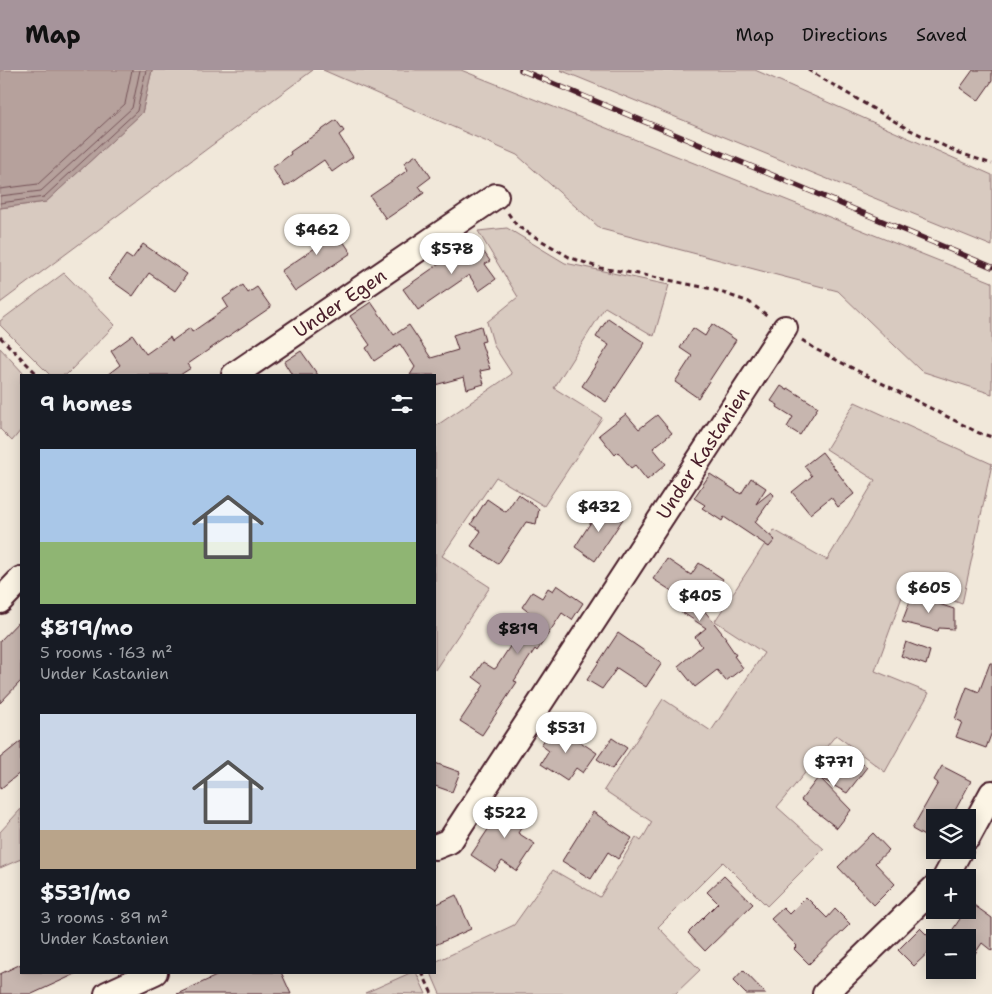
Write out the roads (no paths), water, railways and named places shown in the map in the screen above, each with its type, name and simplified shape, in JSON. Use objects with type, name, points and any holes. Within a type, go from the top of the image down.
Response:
[{"type":"street","name":"Under Egen","points":[[235,374],[496,196]]},
{"type":"street","name":"Under Kastanien","points":[[436,848],[450,841],[784,328]]},
{"type":"street","points":[[0,601],[20,580]]},
{"type":"street","points":[[976,822],[992,793]]},
{"type":"street","points":[[825,994],[926,896]]},
{"type":"street","points":[[107,994],[152,974]]},
{"type":"water","points":[[0,70],[152,70],[142,113],[46,202],[0,208]]},
{"type":"railway","points":[[521,70],[992,267]]}]
